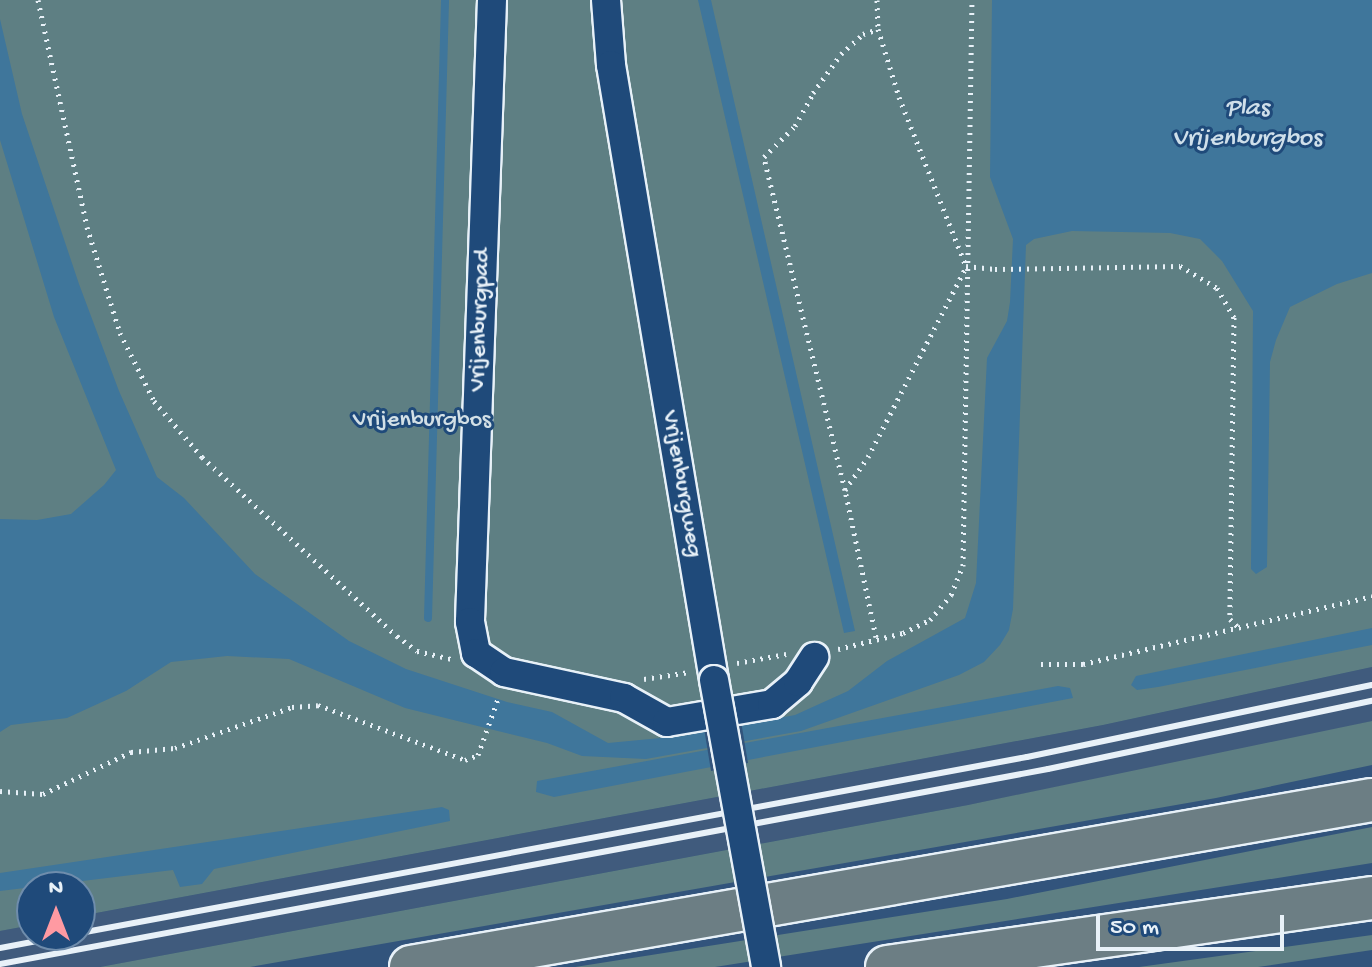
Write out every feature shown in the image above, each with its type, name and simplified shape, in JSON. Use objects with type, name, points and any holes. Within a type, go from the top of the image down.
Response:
[{"type":"highway","points":[[411,967],[1372,800]]},
{"type":"highway","points":[[887,967],[1372,898]]},
{"type":"street","name":"Vrijenburgpad","points":[[492,0],[470,622],[476,653],[502,684]]},
{"type":"street","name":"Vrijenburgweg","points":[[606,0],[616,95],[766,967]]},
{"type":"street","points":[[502,684],[624,698],[667,722],[772,704],[798,682],[814,657]]},
{"type":"path","points":[[0,791],[43,794],[131,752],[175,748],[292,707],[318,705],[465,760],[478,755],[502,684],[417,651],[397,636],[202,457],[154,401],[120,333],[87,227],[38,0]]},
{"type":"path","points":[[845,490],[868,457],[966,266],[899,97],[878,29],[877,0]]},
{"type":"path","points":[[637,680],[713,671],[796,653],[814,657],[876,637],[903,633],[930,620],[951,595],[963,566],[972,0]]},
{"type":"path","points":[[876,637],[845,490],[764,157],[795,126],[813,93],[841,54],[863,34],[878,29]]},
{"type":"path","points":[[966,266],[995,269],[1180,266],[1217,288],[1234,317],[1230,619],[1238,627]]},
{"type":"path","points":[[1041,664],[1083,664],[1372,596]]},
{"type":"shaded area","points":[[1372,667],[1372,721],[1299,738],[968,805],[100,967],[0,967],[0,931],[16,928],[16,951],[96,951],[96,913],[1103,725]]},
{"type":"green space","name":"Vrijenburgbos","points":[[0,0],[1372,0],[1372,667],[1103,725],[96,913],[96,871],[16,871],[16,928],[0,931]]},
{"type":"green space","points":[[1372,721],[1372,765],[1216,798],[250,967],[100,967],[968,805]]},
{"type":"green space","points":[[1372,827],[1372,863],[715,967],[575,967],[1007,899]]},
{"type":"green space","points":[[1372,935],[1372,950],[1258,967],[1139,967]]},
{"type":"water","points":[[698,0],[711,0],[855,631],[844,633]]},
{"type":"water","name":"Plas Vrijenburgbos","points":[[992,0],[1372,0],[1372,273],[1337,284],[1290,307],[1276,340],[1270,362],[1267,567],[1256,574],[1251,569],[1253,311],[1222,261],[1200,239],[1170,233],[1072,231],[1034,239],[1026,245],[1013,609],[1009,630],[1000,645],[984,662],[959,675],[801,731],[646,759],[582,756],[547,743],[405,708],[289,659],[227,656],[171,662],[126,691],[67,718],[11,725],[0,732],[0,519],[37,520],[71,514],[116,470],[54,317],[0,140],[0,19],[22,114],[79,284],[119,391],[157,477],[184,498],[255,574],[349,641],[406,669],[507,702],[552,712],[608,743],[682,736],[795,715],[848,691],[887,661],[965,618],[976,583],[987,358],[1007,321],[1013,239],[990,177]]},
{"type":"water","points":[[1372,628],[1372,645],[1158,687],[1137,690],[1131,685],[1136,676]]},
{"type":"water","points":[[1058,686],[1070,688],[1073,698],[554,797],[536,792],[537,781]]},
{"type":"water","points":[[442,807],[449,810],[450,821],[214,869],[202,884],[180,887],[173,870],[96,879],[96,871],[16,871],[16,889],[0,891],[0,873]]},
{"type":"pier","points":[[741,721],[748,763],[711,771],[704,728]]},
{"type":"waterway","points":[[428,618],[445,0]]},
{"type":"railway","points":[[96,930],[1027,757],[1372,685]]},
{"type":"railway","points":[[0,964],[1048,769],[1372,701]]},
{"type":"railway","points":[[0,948],[16,945]]}]
